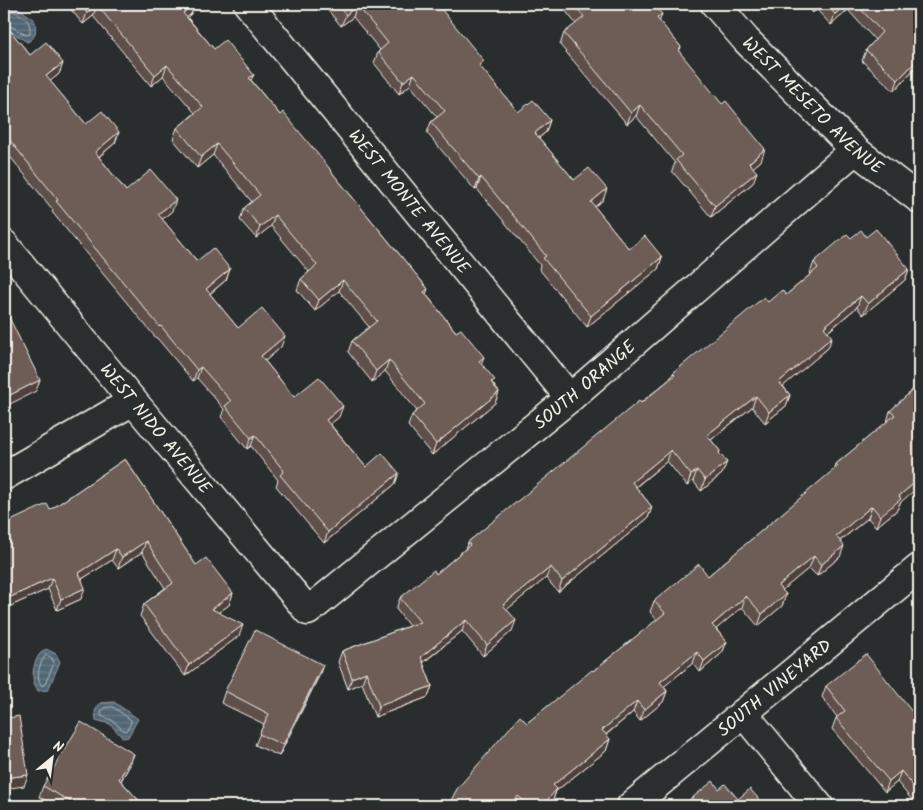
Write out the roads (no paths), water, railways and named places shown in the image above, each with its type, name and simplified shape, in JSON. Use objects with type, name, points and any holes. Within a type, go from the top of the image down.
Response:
[{"type":"street","name":"WEST MONTE AVENUE","points":[[248,4],[570,398]]},
{"type":"street","name":"WEST MESETO AVENUE","points":[[715,4],[746,40],[855,150],[919,199]]},
{"type":"street","name":"SOUTH ORANGE","points":[[308,611],[570,398],[855,150]]},
{"type":"street","name":"WEST NIDO AVENUE","points":[[4,244],[308,611]]},
{"type":"street","points":[[4,476],[133,401]]},
{"type":"street","name":"SOUTH VINEYARD","points":[[631,806],[919,568]]},
{"type":"street","points":[[744,713],[819,806]]},
{"type":"water","points":[[15,6],[34,19],[35,35],[27,42],[6,28],[4,21],[6,8]]},
{"type":"water","points":[[46,649],[56,654],[60,662],[48,690],[38,691],[33,679],[34,669],[39,655]]},
{"type":"water","points":[[114,702],[138,719],[128,737],[123,738],[110,724],[96,720],[95,711],[100,703]]}]
